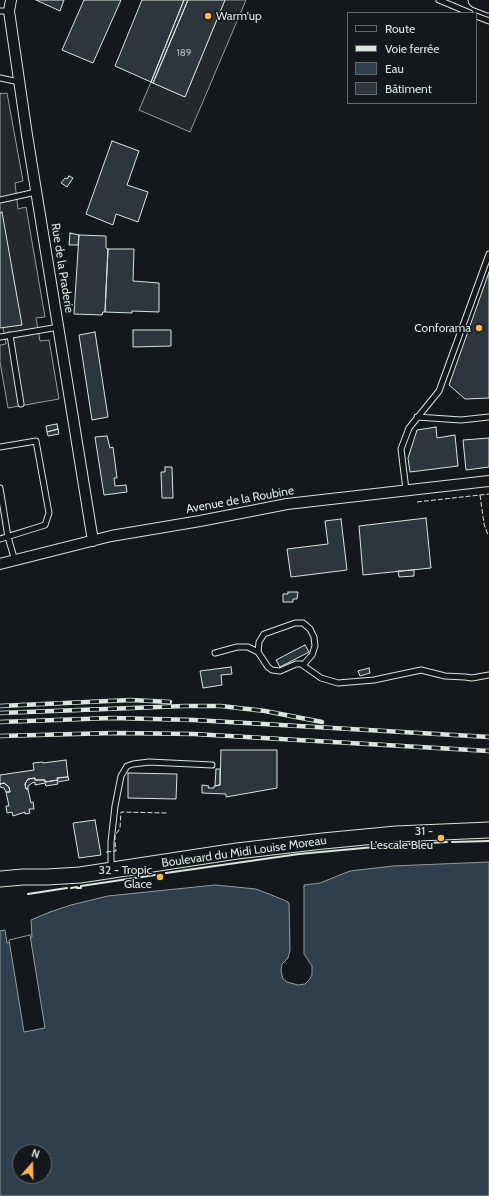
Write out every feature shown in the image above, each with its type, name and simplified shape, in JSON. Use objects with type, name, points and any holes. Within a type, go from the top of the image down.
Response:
[{"type":"main road","points":[[476,0],[489,5]]},
{"type":"main road","name":"Boulevard du Midi Louise Moreau","points":[[0,879],[23,876],[47,877],[80,874],[237,851],[316,842],[396,834],[489,830]]},
{"type":"street","name":"Rue de la Praderie","points":[[11,0],[4,11],[19,82],[93,541]]},
{"type":"street","name":"Avenue de la Roubine","points":[[0,564],[111,536],[287,504],[489,481]]},
{"type":"lane","points":[[439,0],[468,12]]},
{"type":"lane","points":[[477,16],[489,21]]},
{"type":"lane","points":[[0,78],[19,82]]},
{"type":"lane","points":[[0,200],[36,192]]},
{"type":"lane","points":[[406,490],[401,449],[409,428],[439,391],[489,254]]},
{"type":"lane","points":[[0,337],[59,327]]},
{"type":"lane","points":[[10,335],[21,404]]},
{"type":"lane","points":[[417,417],[461,420],[489,416]]},
{"type":"lane","points":[[0,447],[36,440],[49,513],[45,525],[0,539]]},
{"type":"lane","points":[[0,488],[8,537],[15,561]]},
{"type":"lane","points":[[258,652],[259,642],[264,634],[295,623],[303,623],[310,629],[314,637],[315,646],[312,655],[304,664]]},
{"type":"lane","points":[[215,653],[243,646],[258,652],[268,667],[276,671],[280,671],[296,664],[304,664],[320,678],[338,683],[374,680],[421,670],[445,676],[465,678],[489,675]]},
{"type":"lane","points":[[111,870],[111,842],[115,806],[121,776],[127,766],[149,762],[212,765]]},
{"type":"shaded area","points":[[225,0],[246,0],[190,132],[139,110],[151,82],[185,97]]},
{"type":"shaded area","points":[[7,93],[23,181],[15,183],[18,209],[26,207],[45,317],[36,318],[40,341],[49,340],[59,399],[8,408],[0,362],[0,345],[6,344],[0,312],[0,94]]},
{"type":"water","points":[[489,862],[489,1196],[0,1196],[0,931],[5,930],[7,943],[32,937],[31,920],[71,905],[108,896],[215,885],[256,889],[289,903],[290,950],[288,958],[282,964],[281,971],[283,979],[287,982],[298,985],[305,984],[312,975],[312,966],[304,954],[304,885],[320,883],[350,871],[393,866]]},
{"type":"pier","points":[[30,935],[45,1028],[24,1032],[9,940]]},
{"type":"building","points":[[36,0],[64,0],[60,11]]},
{"type":"building","points":[[84,0],[121,0],[93,63],[62,50]]},
{"type":"building","points":[[142,0],[184,0],[151,82],[115,66]]},
{"type":"building","points":[[184,0],[188,0],[153,83],[151,82]]},
{"type":"building","points":[[188,0],[225,0],[185,97],[153,83]]},
{"type":"building","points":[[112,141],[139,151],[127,185],[148,192],[138,222],[116,214],[113,225],[86,214]]},
{"type":"building","points":[[69,176],[73,178],[67,187],[61,183]]},
{"type":"building","points":[[2,212],[22,325],[0,328],[0,213]]},
{"type":"building","points":[[70,233],[79,235],[78,245],[69,245]]},
{"type":"building","points":[[79,235],[106,236],[106,248],[108,249],[105,312],[103,312],[102,315],[74,314]]},
{"type":"building","points":[[108,249],[134,249],[133,281],[159,283],[159,312],[105,312]]},
{"type":"building","name":"Conforama","points":[[489,272],[489,398],[465,399],[449,385]]},
{"type":"building","points":[[133,330],[171,330],[171,346],[133,347]]},
{"type":"building","points":[[95,332],[108,417],[92,420],[79,335]]},
{"type":"building","points":[[57,424],[58,429],[47,432],[46,426]]},
{"type":"building","points":[[436,427],[437,438],[455,435],[458,466],[410,472],[408,458],[417,430]]},
{"type":"building","points":[[58,429],[59,434],[48,436],[47,432]]},
{"type":"building","points":[[107,436],[110,448],[113,447],[117,478],[114,478],[115,486],[126,485],[127,492],[104,495],[95,437]]},
{"type":"building","points":[[489,438],[489,467],[466,470],[463,440]]},
{"type":"building","points":[[165,467],[172,467],[173,498],[162,498],[161,472],[165,472]]},
{"type":"building","points":[[426,518],[431,568],[363,575],[359,526]]},
{"type":"building","points":[[341,519],[347,570],[291,577],[287,549],[328,544],[325,521]]},
{"type":"building","points":[[414,570],[414,576],[399,577],[398,571]]},
{"type":"building","points":[[288,592],[298,592],[297,599],[293,599],[293,602],[283,602],[283,594],[288,594]]},
{"type":"building","points":[[305,645],[309,652],[280,667],[276,660]]},
{"type":"building","points":[[231,667],[232,674],[221,675],[222,685],[203,688],[200,671]]},
{"type":"building","points":[[369,668],[370,673],[360,676],[358,671]]},
{"type":"building","points":[[221,750],[277,750],[277,788],[226,797],[226,794],[202,793],[202,785],[209,786],[208,788],[214,788],[214,786],[220,785]]},
{"type":"building","points":[[66,760],[68,777],[57,778],[58,780],[45,782],[45,780],[35,780],[35,778],[28,779],[25,784],[26,789],[28,789],[34,809],[29,809],[30,813],[25,814],[25,812],[13,816],[12,812],[7,813],[6,806],[9,806],[6,792],[10,792],[9,787],[4,783],[0,784],[0,775],[34,770],[33,763]]},
{"type":"building","points":[[216,769],[220,769],[220,785],[215,786]]},
{"type":"building","points":[[128,773],[177,774],[176,799],[128,798]]},
{"type":"building","points":[[68,777],[69,780],[46,786],[45,783],[35,785],[35,782],[28,786],[28,789],[26,789],[25,784],[28,779],[35,778],[35,780],[45,780],[45,782],[58,780],[57,778]]},
{"type":"building","points":[[4,783],[9,787],[10,792],[6,792],[4,788],[0,787],[0,784]]},
{"type":"building","points":[[95,820],[101,855],[79,858],[73,823]]},
{"type":"railway","points":[[0,706],[131,700],[170,702]]},
{"type":"railway","points":[[0,713],[221,706],[265,711],[322,722]]},
{"type":"railway","points":[[0,722],[112,718],[194,720],[489,737]]},
{"type":"railway","points":[[0,736],[114,733],[194,734],[489,751]]},
{"type":"fence","points":[[417,502],[489,494]]},
{"type":"fence","points":[[480,495],[484,524],[489,535]]},
{"type":"fence","points":[[106,852],[116,851],[115,836],[120,828],[121,812],[167,813]]},
{"type":"wall","points":[[452,842],[489,841]]},
{"type":"wall","points":[[166,873],[299,854],[447,842]]},
{"type":"wall","points":[[71,888],[81,888],[81,886],[155,875]]},
{"type":"wall","points":[[28,894],[67,888]]},
{"type":"place","name":"Warm'up","points":[[208,16]]},
{"type":"place","name":"Conforama","points":[[479,328]]},
{"type":"place","name":"31 - L'escale Bleu","points":[[441,838]]},
{"type":"place","name":"32 - Tropic Glace","points":[[160,877]]}]
